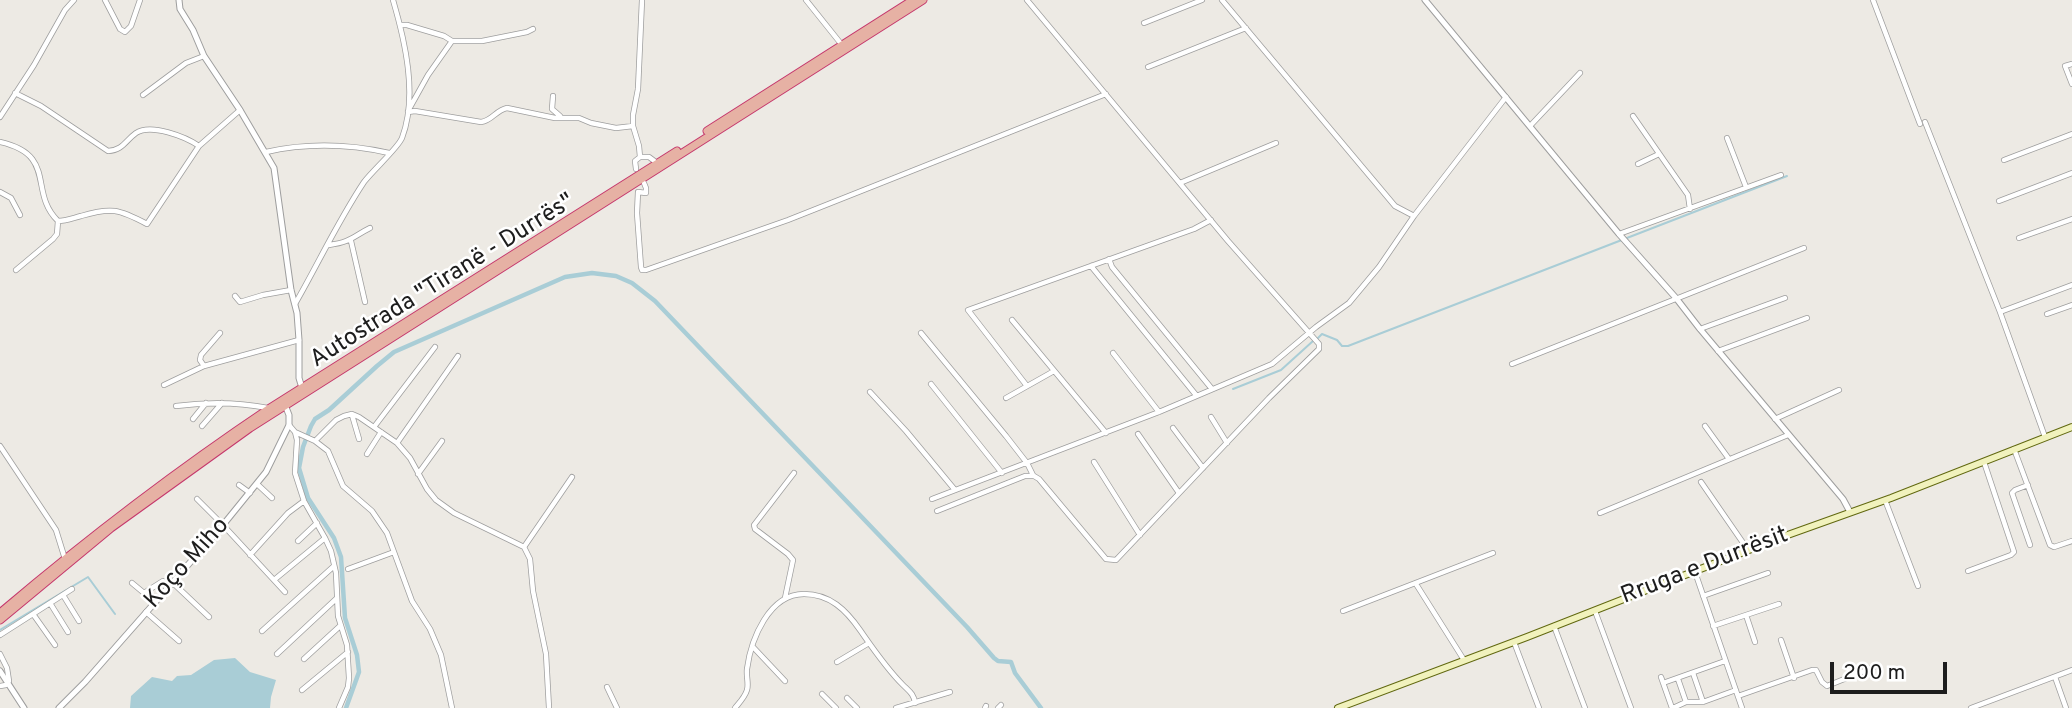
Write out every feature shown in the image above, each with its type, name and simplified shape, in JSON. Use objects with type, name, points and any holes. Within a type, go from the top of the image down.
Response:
[{"type":"highway","name":"Autostrada \"Tiranë - Durrës\"","points":[[0,613],[186,466],[270,408],[914,0]]},
{"type":"highway","name":"Autostrada \"Tiranë - Durrës\"","points":[[0,620],[79,553],[160,491],[285,405],[923,0]]},
{"type":"main road","name":"Rruga e Durrësit","points":[[1338,708],[2072,427]]},
{"type":"street","points":[[0,117],[65,10],[74,0]]},
{"type":"street","points":[[105,0],[120,29],[125,32],[131,26],[140,0]]},
{"type":"street","points":[[179,0],[180,9],[204,56],[274,168],[295,304],[299,378],[302,388]]},
{"type":"street","points":[[295,304],[361,186],[403,137],[408,112],[408,59],[393,0]]},
{"type":"street","points":[[640,156],[633,115],[638,89],[642,0]]},
{"type":"street","points":[[806,0],[842,45]]},
{"type":"street","points":[[921,333],[1027,463],[1034,476],[1106,559],[1116,560],[1318,350],[1319,345],[1027,0]]},
{"type":"street","points":[[1144,23],[1202,0]]},
{"type":"street","points":[[1222,0],[1395,206],[1414,216]]},
{"type":"street","points":[[1425,0],[1843,499],[1850,512]]},
{"type":"street","points":[[1873,0],[2000,312],[2045,437]]},
{"type":"street","points":[[401,26],[407,25],[452,41],[482,41],[533,29]]},
{"type":"street","points":[[1148,67],[1246,28]]},
{"type":"street","points":[[408,112],[428,75],[452,41]]},
{"type":"street","points":[[143,95],[186,63],[204,56]]},
{"type":"street","points":[[2072,64],[2065,66],[2072,84]]},
{"type":"street","points":[[1530,127],[1580,73]]},
{"type":"street","points":[[15,93],[41,106],[108,151],[123,147],[137,132],[146,130],[173,134],[199,146]]},
{"type":"street","points":[[638,192],[638,241],[641,267],[646,271],[788,220],[1106,94]]},
{"type":"street","points":[[554,96],[552,109],[560,117]]},
{"type":"street","points":[[932,499],[1264,369],[1312,337],[1349,303],[1506,97]]},
{"type":"street","points":[[408,112],[481,122],[487,121],[500,109],[507,108],[579,118],[616,128],[633,127]]},
{"type":"street","points":[[58,221],[117,210],[147,223],[199,146],[240,110]]},
{"type":"street","points":[[1633,116],[1688,195],[1690,209]]},
{"type":"street","points":[[2004,160],[2072,134]]},
{"type":"street","points":[[1727,138],[1745,187]]},
{"type":"street","points":[[0,142],[22,150],[33,158],[38,166],[48,206],[58,221],[57,234],[53,239],[16,270]]},
{"type":"street","points":[[1180,183],[1276,143]]},
{"type":"street","points":[[266,152],[308,145],[370,149],[389,153]]},
{"type":"street","points":[[1638,164],[1659,154]]},
{"type":"street","points":[[640,156],[649,157],[657,163]]},
{"type":"street","points":[[636,169],[635,161],[640,156]]},
{"type":"street","points":[[1999,201],[2072,173]]},
{"type":"street","points":[[1622,238],[1780,175]]},
{"type":"street","points":[[632,185],[638,192],[646,193],[644,183]]},
{"type":"street","points":[[0,192],[10,198],[20,215]]},
{"type":"street","points":[[2019,238],[2072,219]]},
{"type":"street","points":[[1027,386],[968,310],[1201,227],[1211,220]]},
{"type":"street","points":[[328,245],[351,241],[370,228]]},
{"type":"street","points":[[351,241],[365,302]]},
{"type":"street","points":[[1511,365],[1804,248]]},
{"type":"street","points":[[1109,260],[1212,389]]},
{"type":"street","points":[[1091,266],[1196,396]]},
{"type":"street","points":[[2000,312],[2072,285]]},
{"type":"street","points":[[236,296],[240,302],[291,290]]},
{"type":"street","points":[[1700,329],[1785,299]]},
{"type":"street","points":[[2047,314],[2072,306]]},
{"type":"street","points":[[1718,351],[1807,318]]},
{"type":"street","points":[[1012,320],[1106,433]]},
{"type":"street","points":[[204,366],[200,360],[201,355],[219,334]]},
{"type":"street","points":[[164,385],[204,366],[299,340]]},
{"type":"street","points":[[374,427],[435,347]]},
{"type":"street","points":[[1112,353],[1159,412]]},
{"type":"street","points":[[397,443],[458,356]]},
{"type":"street","points":[[1006,398],[1054,371]]},
{"type":"street","points":[[931,384],[1002,473]]},
{"type":"street","points":[[1775,419],[1839,390]]},
{"type":"street","points":[[870,392],[955,490]]},
{"type":"street","points":[[202,426],[223,402]]},
{"type":"street","points":[[176,405],[223,402],[270,408]]},
{"type":"street","points":[[193,419],[206,403]]},
{"type":"street","points":[[285,405],[289,425],[295,432],[324,447],[330,454],[343,486],[376,516],[387,533],[412,601],[430,629],[442,655],[452,708]]},
{"type":"street","points":[[352,414],[359,439]]},
{"type":"street","points":[[312,440],[336,420],[352,414],[397,443],[410,458],[436,500],[454,513],[524,547],[530,559],[533,592],[546,654],[549,708]]},
{"type":"street","points":[[1211,417],[1227,443]]},
{"type":"street","name":"Koço Miho","points":[[59,708],[250,494],[269,468],[289,425]]},
{"type":"street","points":[[1704,426],[1729,460]]},
{"type":"street","points":[[1173,428],[1203,468]]},
{"type":"street","points":[[295,432],[294,469],[304,501],[326,538],[335,565],[340,626],[350,666],[348,687],[339,708]]},
{"type":"street","points":[[367,454],[381,432]]},
{"type":"street","points":[[1138,434],[1179,493]]},
{"type":"street","points":[[1600,513],[1788,435]]},
{"type":"street","points":[[418,474],[442,441]]},
{"type":"street","points":[[0,446],[56,530],[65,559]]},
{"type":"street","points":[[2014,449],[2050,545],[2056,547],[2072,541]]},
{"type":"street","points":[[1968,571],[2014,552],[1984,461]]},
{"type":"street","points":[[1094,462],[1140,535]]},
{"type":"street","points":[[735,708],[747,690],[747,670],[762,624],[785,598],[793,560],[755,529],[754,524],[794,473]]},
{"type":"street","points":[[937,511],[1025,476],[1034,476]]},
{"type":"street","points":[[524,547],[572,477]]},
{"type":"street","points":[[1701,482],[1748,551]]},
{"type":"street","points":[[257,484],[272,498]]},
{"type":"street","points":[[239,485],[250,494]]},
{"type":"street","points":[[2028,485],[2012,493],[2030,545]]},
{"type":"street","points":[[197,499],[285,592]]},
{"type":"street","points":[[1885,500],[1917,586]]},
{"type":"street","points":[[250,555],[288,513],[304,501]]},
{"type":"street","points":[[298,541],[317,523]]},
{"type":"street","points":[[274,580],[326,538]]},
{"type":"street","points":[[348,569],[394,552]]},
{"type":"street","points":[[1343,611],[1493,553]]},
{"type":"street","points":[[262,632],[335,565]]},
{"type":"street","points":[[1695,572],[1742,708]]},
{"type":"street","points":[[1703,596],[1768,573]]},
{"type":"street","points":[[132,583],[144,593],[163,580],[171,583],[209,617]]},
{"type":"street","points":[[1416,584],[1465,661]]},
{"type":"street","points":[[0,635],[72,589]]},
{"type":"street","points":[[785,598],[812,594],[834,601],[848,614],[884,665],[911,693],[915,703]]},
{"type":"street","points":[[63,595],[79,621]]},
{"type":"street","points":[[277,654],[337,599]]},
{"type":"street","points":[[50,603],[68,632]]},
{"type":"street","points":[[1713,626],[1779,604]]},
{"type":"street","points":[[1595,610],[1631,708]]},
{"type":"street","points":[[145,612],[179,641]]},
{"type":"street","points":[[33,614],[55,645]]},
{"type":"street","points":[[1746,615],[1755,642]]},
{"type":"street","points":[[304,659],[340,626]]},
{"type":"street","points":[[1554,626],[1585,708]]},
{"type":"street","points":[[1781,640],[1794,678]]},
{"type":"street","points":[[1514,642],[1539,708]]},
{"type":"street","points":[[837,662],[869,643]]},
{"type":"street","points":[[753,646],[785,681]]},
{"type":"street","points":[[302,690],[348,651]]},
{"type":"street","points":[[0,654],[8,671],[8,683]]},
{"type":"street","points":[[1725,660],[1678,679],[1662,680],[1673,708],[1686,702],[1703,702],[1736,690]]},
{"type":"street","points":[[1738,696],[1814,670],[1827,686],[1874,667]]},
{"type":"street","points":[[1971,708],[2072,670]]},
{"type":"street","points":[[0,671],[24,708]]},
{"type":"street","points":[[1693,673],[1703,702]]},
{"type":"street","points":[[2055,677],[2066,708]]},
{"type":"street","points":[[1678,679],[1686,702]]},
{"type":"street","points":[[0,686],[8,683]]},
{"type":"street","points":[[607,687],[617,708]]},
{"type":"street","points":[[896,708],[950,692]]},
{"type":"street","points":[[822,694],[836,708]]},
{"type":"street","points":[[847,698],[857,708]]},
{"type":"water","points":[[235,658],[250,672],[276,680],[270,708],[130,708],[131,696],[152,677],[172,681],[177,676],[191,675],[214,660]]},
{"type":"waterway","points":[[1318,338],[1322,334],[1337,340],[1342,346],[1348,346],[1787,176]]},
{"type":"waterway","points":[[346,708],[359,672],[357,655],[345,618],[341,557],[334,538],[308,498],[299,468],[311,426],[315,419],[329,410],[394,352],[565,277],[592,273],[616,276],[632,283],[655,301],[994,658],[1011,662],[1015,673],[1041,708]]},
{"type":"waterway","points":[[1233,389],[1281,370],[1313,341]]},
{"type":"waterway","points":[[0,630],[88,577],[115,614]]}]
